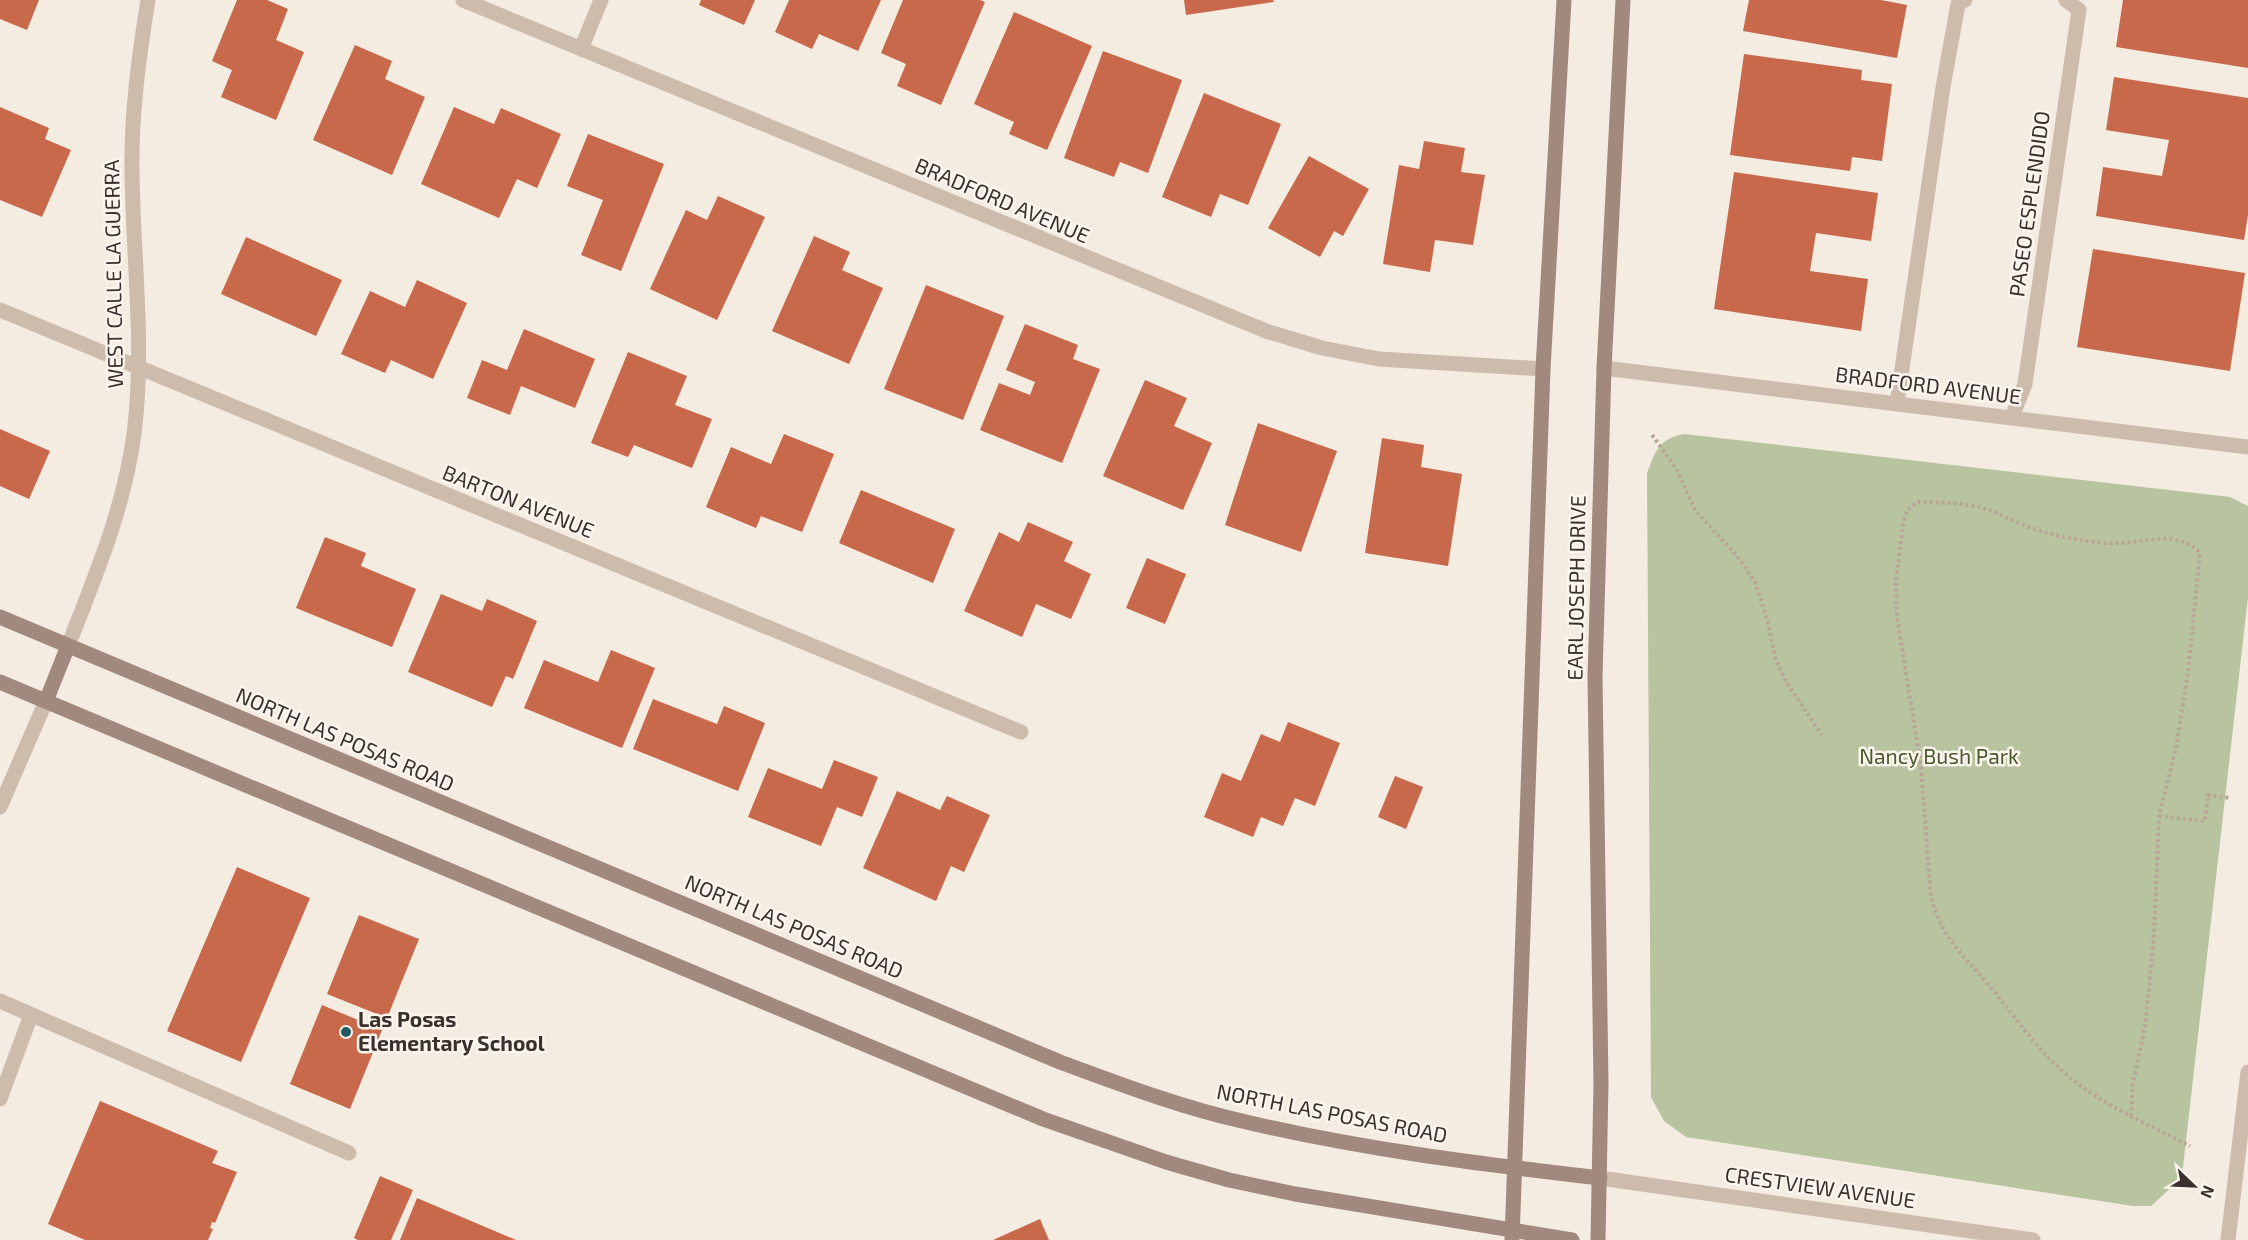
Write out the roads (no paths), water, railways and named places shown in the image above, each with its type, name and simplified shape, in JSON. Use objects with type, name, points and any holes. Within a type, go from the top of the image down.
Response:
[{"type":"main road","name":"EARL JOSEPH DRIVE","points":[[1512,1236],[1543,369],[1564,0]]},
{"type":"main road","name":"EARL JOSEPH DRIVE","points":[[1598,1240],[1600,1178],[1595,677],[1604,368],[1623,0]]},
{"type":"main road","name":"NORTH LAS POSAS ROAD","points":[[0,617],[1060,1062],[1119,1084],[1239,1121],[1302,1134],[1515,1168],[1600,1178]]},
{"type":"main road","points":[[46,701],[68,646]]},
{"type":"main road","points":[[0,682],[1043,1119],[1104,1142],[1166,1162],[1294,1194],[1512,1236],[1572,1240]]},
{"type":"street","name":"WEST CALLE LA GUERRA","points":[[68,646],[112,531],[126,480],[134,434],[139,368],[132,170],[138,70],[148,0]]},
{"type":"street","name":"BRADFORD AVENUE","points":[[463,0],[1266,332],[1322,348],[1378,359],[1543,369]]},
{"type":"street","points":[[581,49],[601,0]]},
{"type":"street","points":[[1897,403],[1943,87],[1958,4],[1965,0]]},
{"type":"street","name":"PASEO ESPLENDIDO","points":[[2012,417],[2025,384],[2079,10],[2066,0]]},
{"type":"street","name":"BARTON AVENUE","points":[[0,310],[1021,732]]},
{"type":"street","name":"BRADFORD AVENUE","points":[[1604,368],[2248,447]]},
{"type":"street","points":[[0,807],[46,701]]},
{"type":"street","points":[[0,1001],[349,1153]]},
{"type":"street","points":[[0,1099],[31,1015]]},
{"type":"street","points":[[2228,1240],[2248,1072]]},
{"type":"street","name":"CRESTVIEW AVENUE","points":[[1600,1178],[2033,1240]]},
{"type":"place","name":"Las Posas Elementary School","points":[[346,1032]]},
{"type":"park label","name":"Nancy Bush Park","points":[[1939,757]]}]
